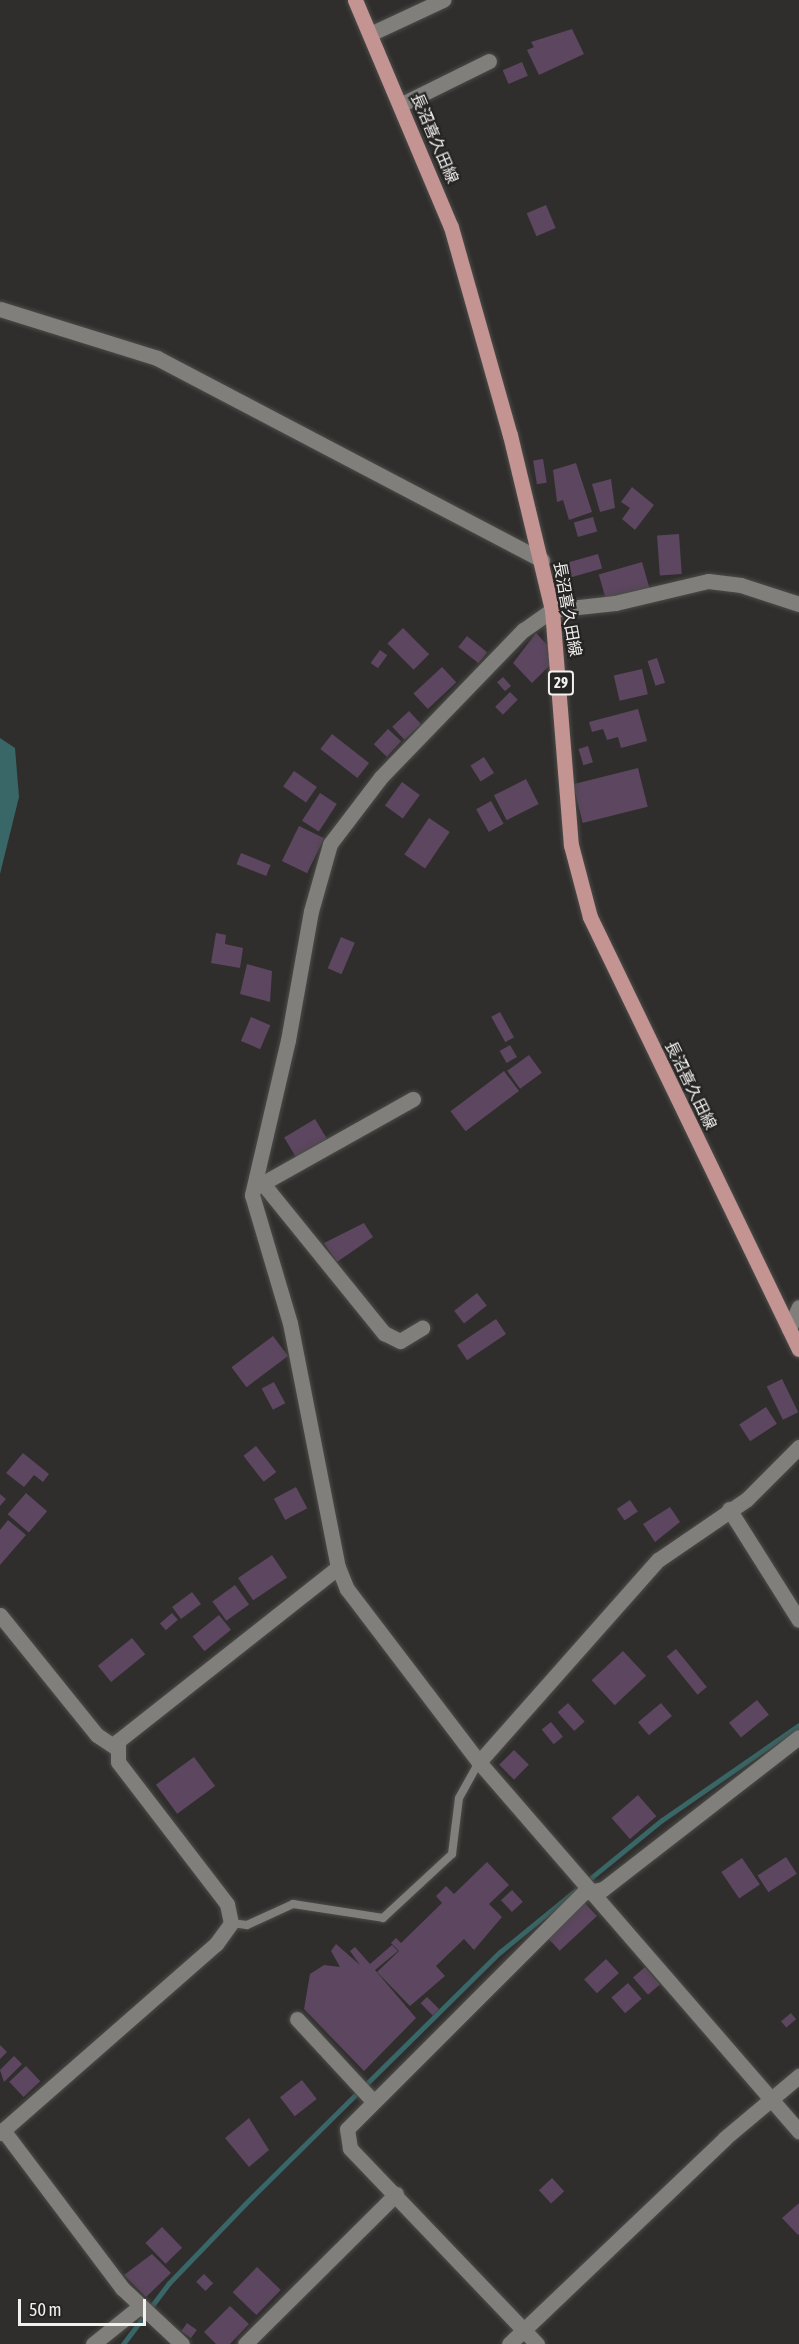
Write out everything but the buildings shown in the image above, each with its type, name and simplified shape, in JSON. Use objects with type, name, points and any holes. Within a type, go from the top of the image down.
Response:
[{"type":"main road","name":"長沼喜久田線","points":[[355,0],[402,104],[448,216],[481,320],[542,560],[552,610],[571,846],[590,917],[799,1349]]},
{"type":"street","points":[[370,34],[443,0]]},
{"type":"street","points":[[402,104],[489,61]]},
{"type":"street","points":[[0,309],[157,358],[542,560]]},
{"type":"street","points":[[799,604],[741,585],[708,581],[615,603],[552,610],[523,630],[381,777],[330,844],[311,911],[259,1186],[258,1222],[297,1354],[338,1567],[353,1600],[479,1762],[594,1891],[799,2132]]},
{"type":"street","points":[[259,1186],[413,1099]]},
{"type":"street","points":[[259,1186],[384,1332],[400,1341],[422,1328]]},
{"type":"street","points":[[789,1329],[799,1307]]},
{"type":"street","points":[[479,1762],[644,1573],[729,1509],[799,1447]]},
{"type":"street","points":[[729,1509],[799,1620]]},
{"type":"street","points":[[116,1748],[338,1567]]},
{"type":"street","points":[[0,1615],[97,1735],[116,1748],[118,1762],[227,1904],[231,1923],[216,1944],[1,2130],[139,2307],[182,2344]]},
{"type":"street","points":[[537,2344],[350,2148],[346,2134],[370,2099],[583,1893],[603,1889],[799,1737]]},
{"type":"street","points":[[297,2019],[370,2099]]},
{"type":"street","points":[[509,2344],[769,2098],[799,2076]]},
{"type":"street","points":[[245,2344],[396,2194]]},
{"type":"street","points":[[93,2344],[139,2307]]},
{"type":"lane","points":[[231,1923],[247,1925],[293,1904],[383,1918],[452,1854],[459,1798],[479,1762]]},
{"type":"water","points":[[0,738],[15,748],[19,797],[0,874]]},
{"type":"waterway","points":[[123,2344],[169,2283],[245,2204],[500,1952],[662,1820],[799,1725]]}]
